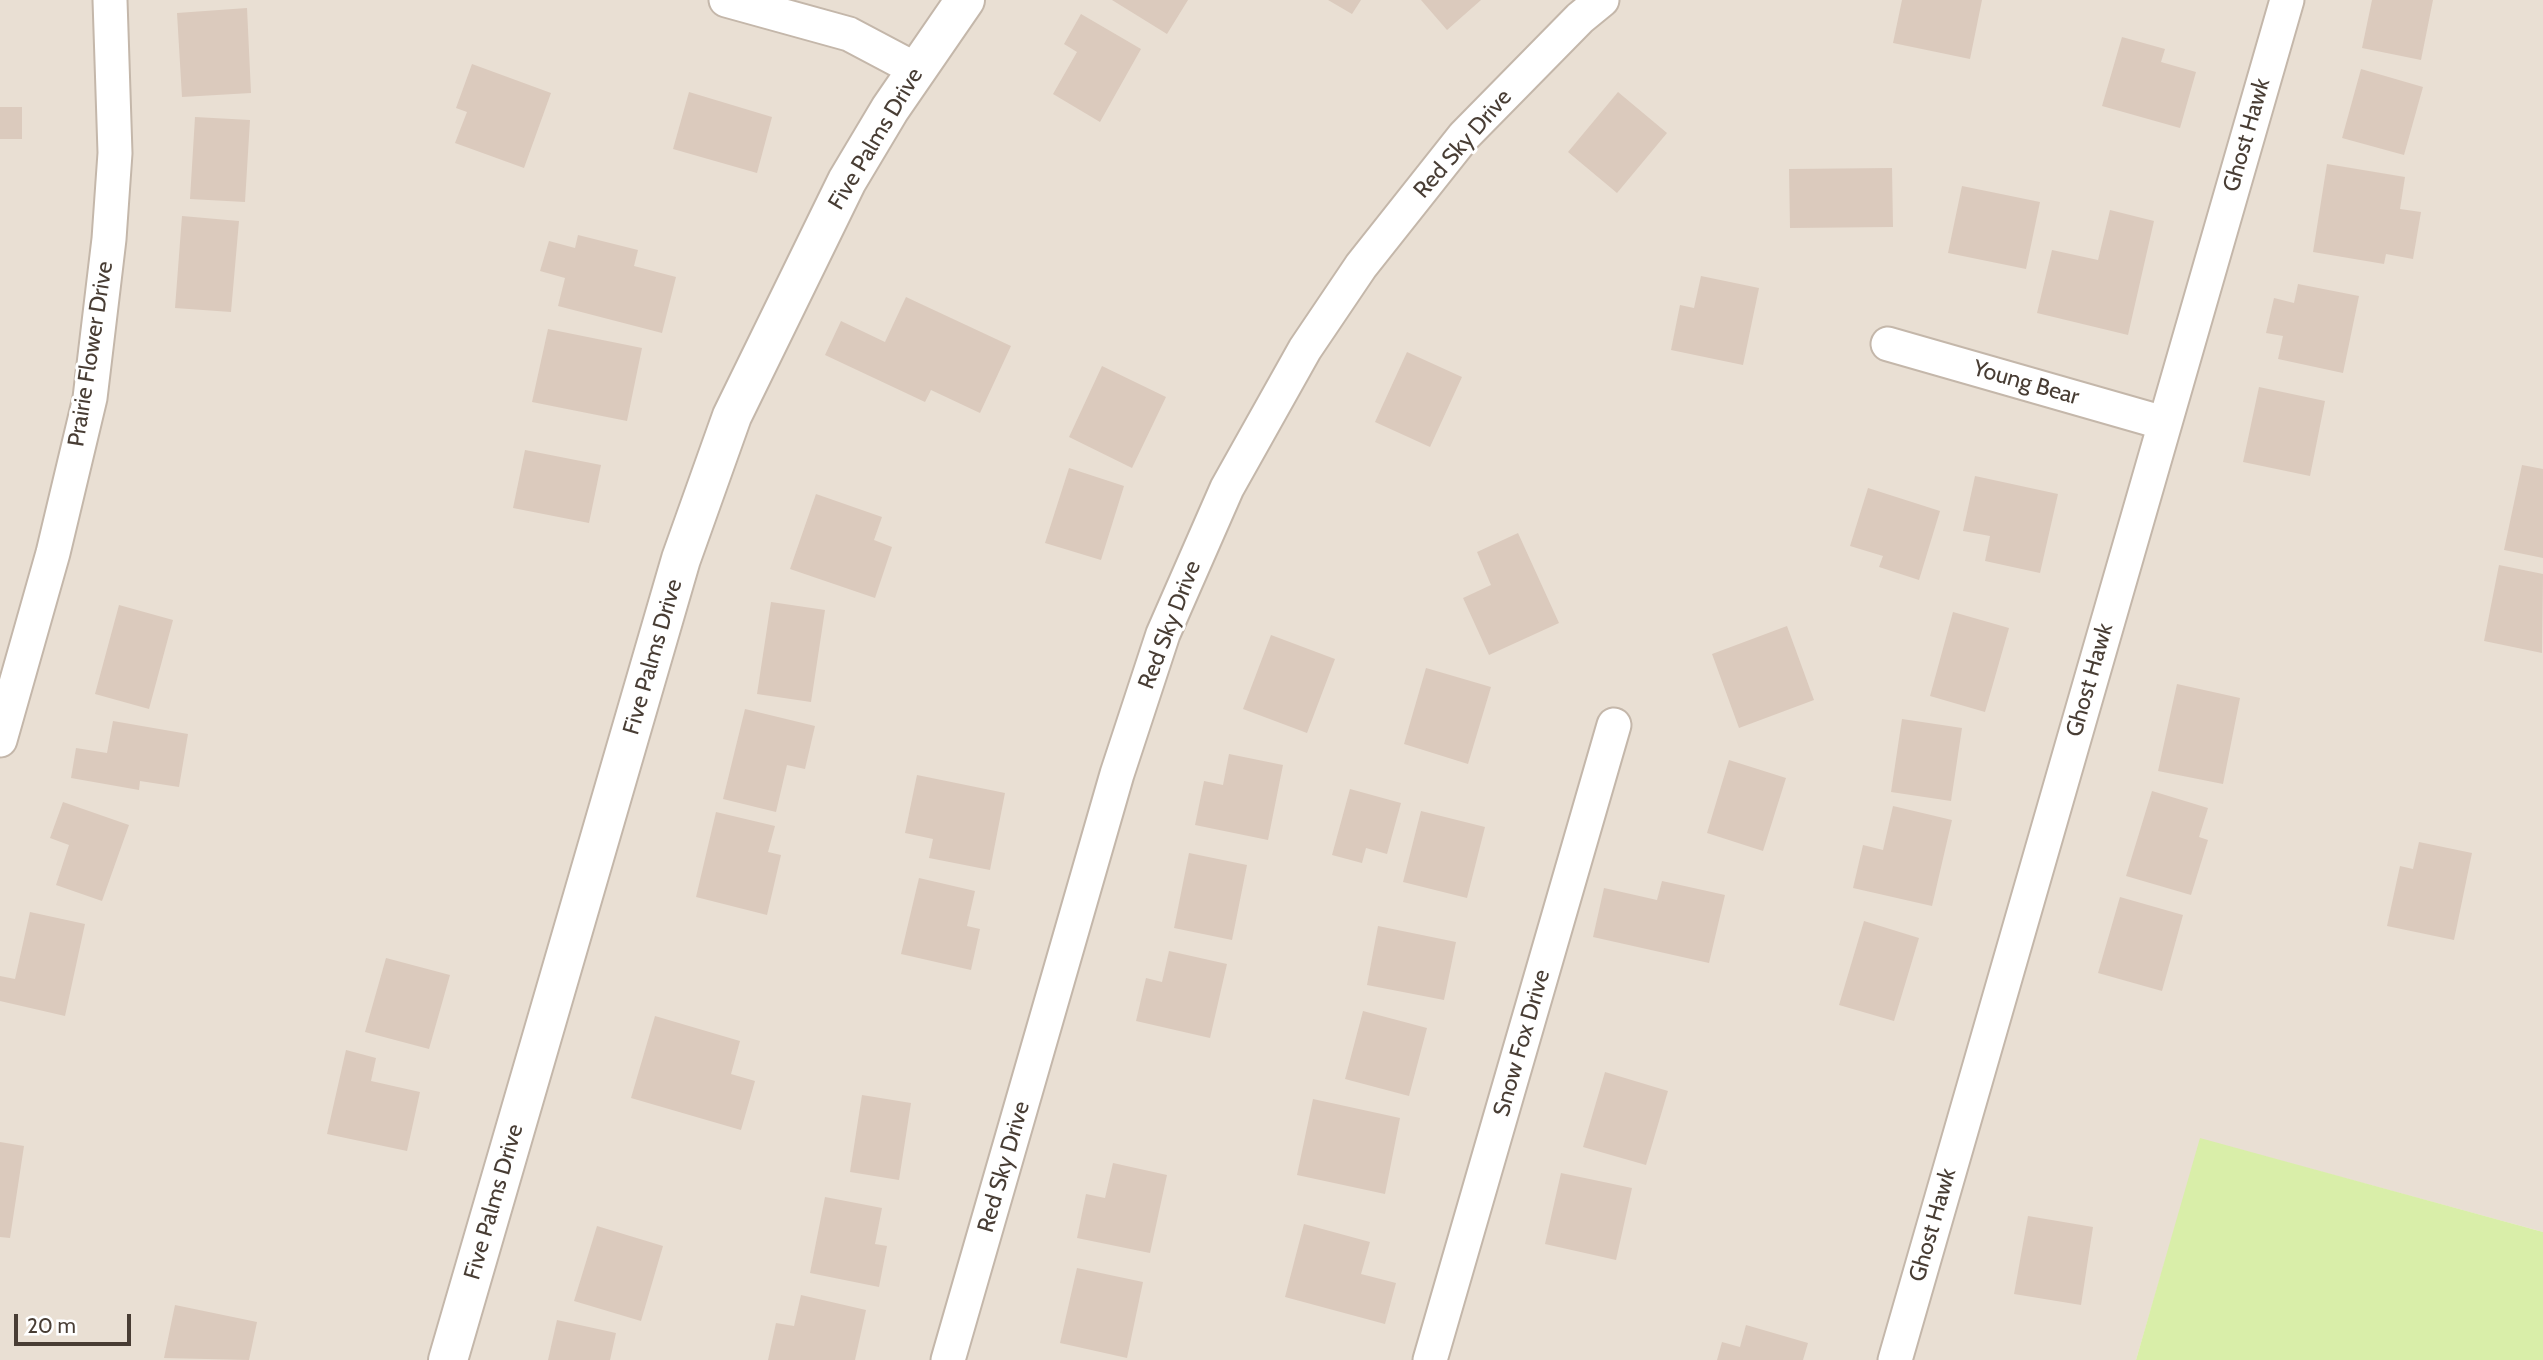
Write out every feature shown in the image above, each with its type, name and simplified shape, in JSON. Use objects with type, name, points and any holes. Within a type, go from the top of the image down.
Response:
[{"type":"street","name":"Prairie Flower Drive","points":[[0,740],[53,553],[89,398],[109,239],[115,153],[110,0]]},
{"type":"street","points":[[726,0],[849,34],[917,70]]},
{"type":"street","name":"Five Palms Drive","points":[[448,1360],[677,573],[728,429],[847,181],[965,0]]},
{"type":"street","name":"Red Sky Drive","points":[[948,1360],[1121,761],[1163,634],[1227,488],[1306,349],[1361,266],[1464,136],[1580,18],[1602,0]]},
{"type":"street","name":"Ghost Hawk","points":[[1895,1360],[2287,0]]},
{"type":"street","name":"Young Bear","points":[[1888,344],[2164,422]]},
{"type":"street","name":"Snow Fox Drive","points":[[1430,1360],[1614,725]]},
{"type":"shaded area","points":[[0,0],[2543,0],[2543,1232],[2201,1139],[2136,1360],[0,1360]]},
{"type":"green space","points":[[2200,1138],[2543,1232],[2543,1360],[2136,1360]]},
{"type":"building","points":[[1112,0],[1188,0],[1167,34]]},
{"type":"building","points":[[1328,0],[1361,0],[1352,14]]},
{"type":"building","points":[[1421,0],[1481,0],[1447,30]]},
{"type":"building","points":[[1902,0],[1982,0],[1970,59],[1893,43]]},
{"type":"building","points":[[2372,0],[2433,0],[2421,60],[2362,48]]},
{"type":"building","points":[[247,8],[251,93],[182,97],[177,13]]},
{"type":"building","points":[[1081,14],[1141,49],[1100,122],[1053,94],[1077,52],[1064,44]]},
{"type":"building","points":[[2122,37],[2165,49],[2161,62],[2196,72],[2180,128],[2102,106]]},
{"type":"building","points":[[472,64],[551,93],[524,168],[455,143],[467,112],[456,108]]},
{"type":"building","points":[[2361,69],[2423,87],[2404,155],[2342,138]]},
{"type":"building","points":[[689,92],[772,117],[757,173],[673,149]]},
{"type":"building","points":[[1618,92],[1667,133],[1617,193],[1568,152]]},
{"type":"building","points":[[0,107],[22,107],[22,139],[0,139]]},
{"type":"building","points":[[195,117],[250,120],[245,202],[190,199]]},
{"type":"building","points":[[2327,164],[2405,177],[2400,209],[2421,212],[2413,259],[2386,254],[2384,264],[2313,252]]},
{"type":"building","points":[[1892,168],[1893,227],[1790,228],[1789,169]]},
{"type":"building","points":[[1962,186],[2040,202],[2026,269],[1948,253]]},
{"type":"building","points":[[2110,210],[2154,221],[2128,335],[2037,313],[2052,250],[2098,260]]},
{"type":"building","points":[[182,216],[239,221],[231,312],[175,308]]},
{"type":"building","points":[[578,235],[638,250],[634,266],[676,277],[662,333],[558,306],[565,278],[540,271],[549,241],[575,248]]},
{"type":"building","points":[[1701,276],[1759,288],[1743,365],[1671,350],[1680,305],[1694,308]]},
{"type":"building","points":[[2298,284],[2359,296],[2343,373],[2278,359],[2283,336],[2266,333],[2274,298],[2294,303]]},
{"type":"building","points":[[906,297],[1011,346],[980,413],[931,390],[925,402],[825,355],[841,321],[885,342]]},
{"type":"building","points":[[548,329],[642,348],[627,421],[532,402]]},
{"type":"building","points":[[1407,352],[1462,377],[1430,447],[1375,422]]},
{"type":"building","points":[[1102,366],[1166,397],[1132,468],[1069,437]]},
{"type":"building","points":[[2259,387],[2325,401],[2310,476],[2243,462]]},
{"type":"building","points":[[525,450],[601,465],[589,523],[513,508]]},
{"type":"building","points":[[2522,465],[2543,469],[2543,558],[2504,550]]},
{"type":"building","points":[[1069,468],[1124,486],[1101,560],[1045,543]]},
{"type":"building","points":[[1975,476],[2058,494],[2040,573],[1985,561],[1990,536],[1963,531]]},
{"type":"building","points":[[1868,488],[1940,511],[1919,580],[1879,567],[1883,556],[1850,546]]},
{"type":"building","points":[[816,494],[882,517],[874,540],[892,547],[875,598],[790,569]]},
{"type":"building","points":[[1518,533],[1559,623],[1489,655],[1463,598],[1491,585],[1477,552]]},
{"type":"building","points":[[2499,565],[2543,574],[2542,653],[2484,641]]},
{"type":"building","points":[[771,602],[825,610],[811,702],[757,694]]},
{"type":"building","points":[[119,605],[173,620],[149,709],[95,694]]},
{"type":"building","points":[[1953,612],[2009,628],[1985,712],[1930,696]]},
{"type":"building","points":[[1787,626],[1814,700],[1739,728],[1712,654]]},
{"type":"building","points":[[1271,635],[1335,659],[1307,733],[1243,709]]},
{"type":"building","points":[[1426,668],[1491,687],[1468,764],[1404,744]]},
{"type":"building","points":[[2177,684],[2240,698],[2223,784],[2158,771]]},
{"type":"building","points":[[745,709],[815,726],[805,769],[787,765],[776,812],[723,799]]},
{"type":"building","points":[[1902,719],[1962,728],[1951,801],[1891,792]]},
{"type":"building","points":[[113,721],[188,734],[179,787],[140,781],[139,790],[71,778],[76,748],[107,753]]},
{"type":"building","points":[[1229,754],[1283,765],[1268,840],[1195,825],[1204,781],[1223,785]]},
{"type":"building","points":[[1729,760],[1786,778],[1763,851],[1707,833]]},
{"type":"building","points":[[917,775],[1005,793],[990,870],[929,858],[933,839],[905,833]]},
{"type":"building","points":[[1350,789],[1401,803],[1387,854],[1366,848],[1362,863],[1332,855]]},
{"type":"building","points":[[2152,791],[2208,808],[2199,837],[2208,840],[2191,895],[2126,876]]},
{"type":"building","points":[[63,802],[129,825],[102,901],[56,885],[69,845],[50,838]]},
{"type":"building","points":[[1893,806],[1952,820],[1932,906],[1853,888],[1863,845],[1883,850]]},
{"type":"building","points":[[1421,811],[1485,827],[1467,898],[1403,882]]},
{"type":"building","points":[[716,812],[775,826],[768,852],[781,855],[767,915],[696,897]]},
{"type":"building","points":[[2419,842],[2472,853],[2454,940],[2387,926],[2400,866],[2413,869]]},
{"type":"building","points":[[1189,853],[1247,865],[1232,940],[1174,928]]},
{"type":"building","points":[[919,878],[975,891],[967,926],[980,929],[971,970],[901,954]]},
{"type":"building","points":[[1662,881],[1725,895],[1709,963],[1593,937],[1604,888],[1657,900]]},
{"type":"building","points":[[2120,897],[2183,915],[2162,991],[2098,973]]},
{"type":"building","points":[[30,912],[85,924],[65,1016],[0,1001],[0,976],[15,979]]},
{"type":"building","points":[[1864,921],[1919,938],[1894,1021],[1839,1005]]},
{"type":"building","points":[[1378,926],[1456,942],[1444,1000],[1367,985]]},
{"type":"building","points":[[1169,951],[1227,964],[1210,1038],[1136,1021],[1146,978],[1162,982]]},
{"type":"building","points":[[386,958],[450,975],[429,1049],[365,1032]]},
{"type":"building","points":[[1363,1011],[1427,1028],[1409,1096],[1345,1079]]},
{"type":"building","points":[[655,1016],[740,1041],[731,1074],[755,1081],[741,1130],[631,1098]]},
{"type":"building","points":[[346,1050],[376,1058],[371,1081],[420,1092],[407,1151],[327,1134]]},
{"type":"building","points":[[1605,1072],[1668,1091],[1646,1165],[1583,1147]]},
{"type":"building","points":[[862,1095],[911,1103],[899,1180],[850,1172]]},
{"type":"building","points":[[1313,1099],[1400,1118],[1385,1194],[1297,1175]]},
{"type":"building","points":[[0,1142],[24,1146],[10,1238],[0,1237]]},
{"type":"building","points":[[1113,1163],[1167,1175],[1150,1253],[1077,1238],[1086,1194],[1105,1198]]},
{"type":"building","points":[[1561,1173],[1632,1188],[1616,1260],[1545,1244]]},
{"type":"building","points":[[825,1197],[882,1208],[875,1244],[887,1246],[879,1287],[810,1273]]},
{"type":"building","points":[[2028,1216],[2093,1227],[2081,1305],[2014,1294]]},
{"type":"building","points":[[1304,1224],[1370,1242],[1361,1274],[1396,1283],[1385,1324],[1285,1297]]},
{"type":"building","points":[[597,1226],[663,1246],[641,1321],[574,1301]]},
{"type":"building","points":[[1077,1268],[1143,1282],[1127,1358],[1060,1343]]},
{"type":"building","points":[[801,1295],[866,1310],[855,1360],[768,1360],[776,1323],[794,1326]]},
{"type":"building","points":[[175,1305],[257,1322],[249,1360],[164,1358]]},
{"type":"building","points":[[557,1320],[616,1333],[610,1360],[548,1360]]},
{"type":"building","points":[[1746,1325],[1808,1343],[1803,1360],[1717,1360],[1722,1342],[1740,1347]]}]
